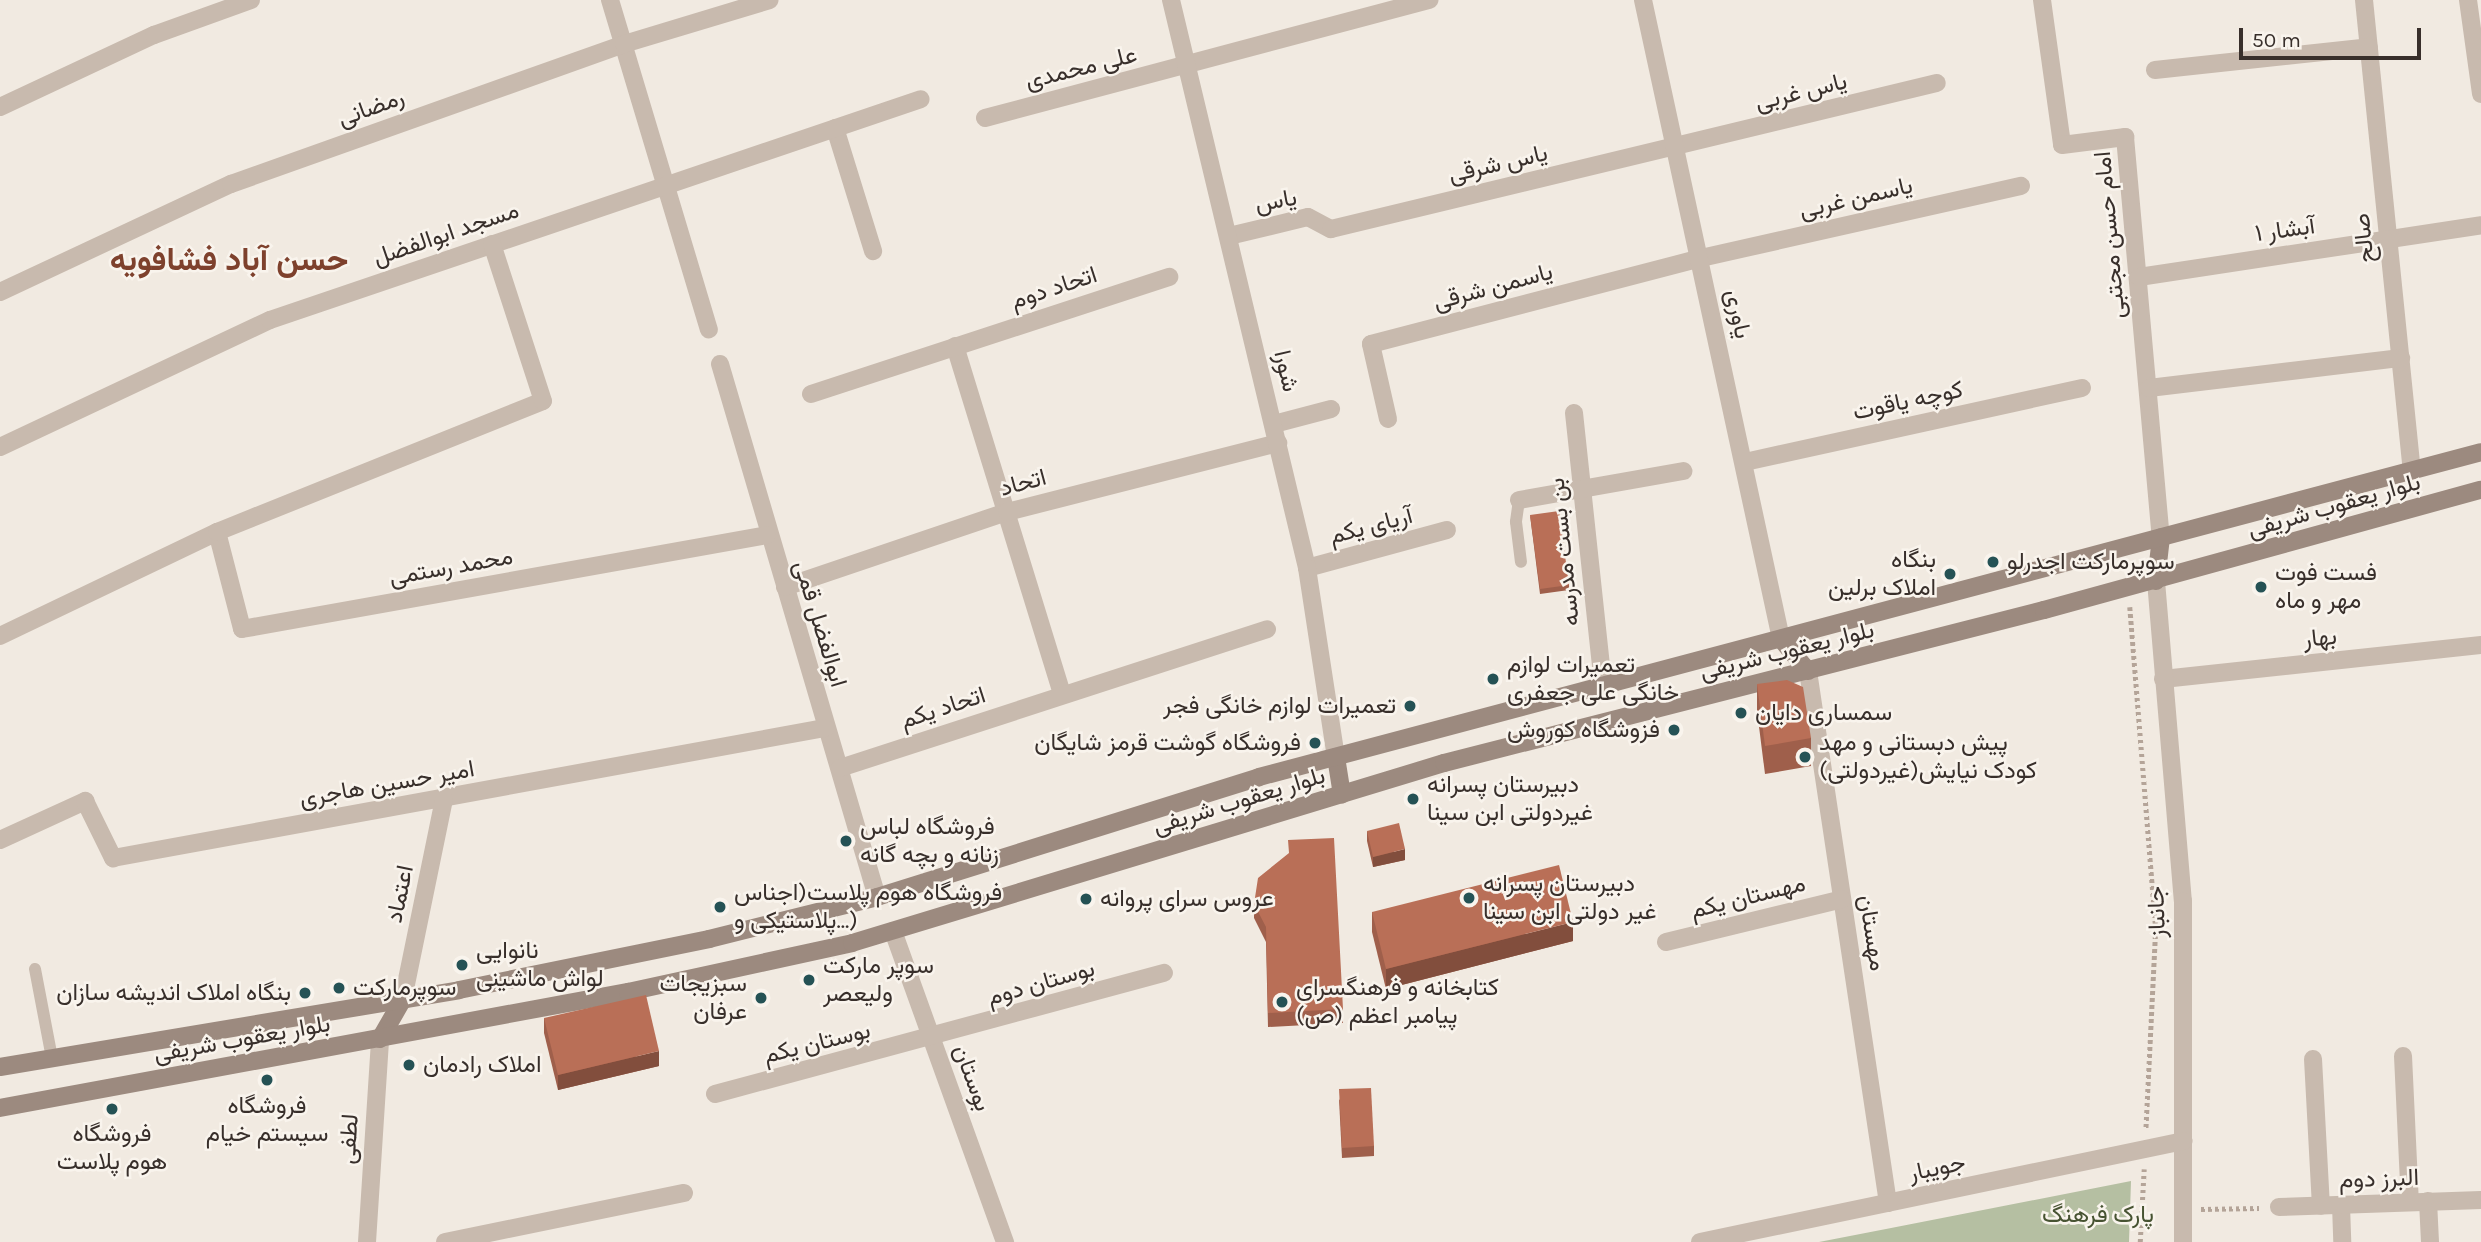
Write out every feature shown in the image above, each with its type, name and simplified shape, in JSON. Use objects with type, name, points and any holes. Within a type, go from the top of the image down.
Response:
[{"type":"main road","name":"بلوار یعقوب شریفی","points":[[0,1067],[403,999],[709,939],[877,897],[1336,757],[2481,452]]},
{"type":"main road","name":"بلوار یعقوب شریفی","points":[[0,1108],[628,992],[892,931],[1444,762],[2156,581],[2481,490]]},
{"type":"main road","points":[[2156,581],[2161,537]]},
{"type":"main road","points":[[1781,639],[1808,671]]},
{"type":"main road","points":[[1336,757],[1342,795]]},
{"type":"main road","points":[[380,1039],[403,999]]},
{"type":"street","points":[[0,107],[154,35],[251,0]]},
{"type":"street","points":[[610,0],[709,329]]},
{"type":"street","name":"رمضانی","points":[[0,292],[231,184],[624,44],[770,0]]},
{"type":"street","name":"شورا","points":[[1171,0],[1307,568],[1336,757]]},
{"type":"street","name":"علی محمدی","points":[[985,118],[1430,0]]},
{"type":"street","name":"یاوری","points":[[1643,0],[1701,258],[1781,639]]},
{"type":"street","name":"امام حسن مجتبی","points":[[2042,0],[2062,145],[2125,137],[2161,537]]},
{"type":"street","name":"صالح","points":[[2364,0],[2412,470]]},
{"type":"street","points":[[2468,0],[2481,94]]},
{"type":"street","points":[[2155,70],[2369,47]]},
{"type":"street","name":"یاس غربی","points":[[1677,148],[1937,83]]},
{"type":"street","name":"مسجد ابوالفضل","points":[[0,447],[270,320],[921,99]]},
{"type":"street","points":[[835,128],[873,251]]},
{"type":"street","name":"یاس شرقی","points":[[1331,229],[1677,148]]},
{"type":"street","name":"یاسمن غربی","points":[[1701,258],[2021,186]]},
{"type":"street","name":"یاس","points":[[1228,236],[1308,217],[1331,229]]},
{"type":"street","name":"آبشار ۱","points":[[2139,277],[2481,225]]},
{"type":"street","points":[[0,636],[217,532],[543,401],[492,244]]},
{"type":"street","name":"یاسمن شرقی","points":[[1388,418],[1371,344],[1701,258]]},
{"type":"street","name":"اتحاد دوم","points":[[811,394],[1170,277]]},
{"type":"street","points":[[955,346],[1062,694]]},
{"type":"street","points":[[2149,388],[2401,358]]},
{"type":"street","name":"ابوالفضل قمی","points":[[720,364],[767,535],[785,587],[877,897]]},
{"type":"street","name":"کوچه یاقوت","points":[[1745,463],[2082,388]]},
{"type":"street","points":[[1274,424],[1331,409]]},
{"type":"street","name":"بن بست مدرسه","points":[[1574,413],[1603,686]]},
{"type":"street","name":"اتحاد","points":[[785,587],[1007,512],[1278,443]]},
{"type":"street","points":[[1519,500],[1683,471]]},
{"type":"street","name":"آریای یکم","points":[[1307,568],[1447,530]]},
{"type":"street","name":"محمد رستمی","points":[[217,532],[242,629],[767,535]]},
{"type":"street","name":"جانباز","points":[[2156,581],[2183,901],[2182,1242]]},
{"type":"street","name":"اتحاد یکم","points":[[840,768],[1267,629]]},
{"type":"street","name":"بهار","points":[[2163,680],[2481,645]]},
{"type":"street","name":"مهستان","points":[[1808,671],[1888,1203]]},
{"type":"street","name":"امیر حسین هاجری","points":[[0,840],[85,801],[113,858],[825,728]]},
{"type":"street","name":"اعتماد","points":[[403,999],[444,799]]},
{"type":"street","name":"مهستان یکم","points":[[1666,942],[1842,899]]},
{"type":"street","name":"بوستان","points":[[892,931],[1005,1242]]},
{"type":"street","name":"بوستان دوم","points":[[932,1039],[1164,973]]},
{"type":"street","name":"لطفی","points":[[367,1242],[380,1039]]},
{"type":"street","name":"بوستان یکم","points":[[715,1094],[932,1039]]},
{"type":"street","points":[[2403,1056],[2410,1202]]},
{"type":"street","points":[[2313,1059],[2321,1206]]},
{"type":"street","name":"جویبار","points":[[1700,1242],[2184,1141]]},
{"type":"street","points":[[444,1242],[684,1193]]},
{"type":"street","name":"البرز دوم","points":[[2280,1207],[2481,1199]]},
{"type":"street","points":[[2428,1201],[2430,1242]]},
{"type":"street","points":[[2341,1205],[2342,1242]]},
{"type":"lane","points":[[1519,500],[1516,522],[1521,562]]},
{"type":"lane","points":[[35,969],[52,1058]]},
{"type":"path","points":[[2128,588],[2156,928],[2140,1242]]},
{"type":"path","points":[[2183,1210],[2280,1207]]},
{"type":"green space","name":"پارک فرهنگ","points":[[2131,1181],[2129,1242],[1819,1242],[1886,1229]]},
{"type":"building","points":[[1559,511],[1569,585],[1540,589],[1530,515]]},
{"type":"building","points":[[1787,680],[1803,687],[1811,738],[1765,746],[1757,684]]},
{"type":"building","points":[[1399,823],[1405,849],[1373,857],[1367,831]]},
{"type":"building","points":[[1334,838],[1343,1009],[1268,1013],[1266,927],[1254,904],[1258,878],[1289,853],[1288,840]]},
{"type":"building","name":"دبیرستان پسرانه غیر دولتی ابن سینا","points":[[1559,865],[1573,922],[1386,969],[1372,912]]},
{"type":"building","points":[[646,995],[659,1051],[558,1075],[544,1018]]},
{"type":"building","points":[[1371,1088],[1374,1146],[1342,1148],[1339,1089]]},
{"type":"place","name":"سوپرمارکت اجدرلو","points":[[1993,562]]},
{"type":"place","name":"بنگاه املاک برلین","points":[[1950,574]]},
{"type":"place","name":"فست فوت مهر و ماه","points":[[2261,587]]},
{"type":"place","name":"تعمیرات لوازم خانگی علی جعفری","points":[[1493,679]]},
{"type":"place","name":"تعمیرات لوازم خانگی فجر","points":[[1410,706]]},
{"type":"place","name":"سمساری دایان","points":[[1741,713]]},
{"type":"place","name":"فزوشگاه کوروش","points":[[1674,730]]},
{"type":"place","name":"فروشگاه گوشت قرمز شایگان","points":[[1315,743]]},
{"type":"place","name":"پیش دبستانی و مهد کودک نیایش(غیردولتی)","points":[[1805,757]]},
{"type":"place","name":"دبیرستان پسرانه غیردولتی ابن سینا","points":[[1413,799]]},
{"type":"place","name":"فروشگاه لباس زنانه و بچه گانه","points":[[846,841]]},
{"type":"place","name":"دبیرستان پسرانه غیر دولتی ابن سینا","points":[[1469,898]]},
{"type":"place","name":"عروس سرای پروانه","points":[[1086,899]]},
{"type":"place","name":"فروشگاه هوم پلاست(اجناس پلاستیکی و...)","points":[[720,907]]},
{"type":"place","name":"نانوایی لواش ماشینی","points":[[462,965]]},
{"type":"place","name":"سوپر مارکت ولیعصر","points":[[809,980]]},
{"type":"place","name":"سوپرمارکت","points":[[339,988]]},
{"type":"place","name":"بنگاه املاک اندیشه سازان","points":[[305,993]]},
{"type":"place","name":"سبزیجات عرفان","points":[[761,998]]},
{"type":"place","name":"کتابخانه و فرهنگسرای پیامبر اعظم (ص)","points":[[1282,1002]]},
{"type":"place","name":"املاک رادمان","points":[[409,1065]]},
{"type":"place","name":"فروشگاه سیستم خیام","points":[[267,1080]]},
{"type":"place","name":"فروشگاه هوم پلاست","points":[[112,1109]]},
{"type":"district","name":"حسن آباد فشافویه","points":[[229,260]]}]
